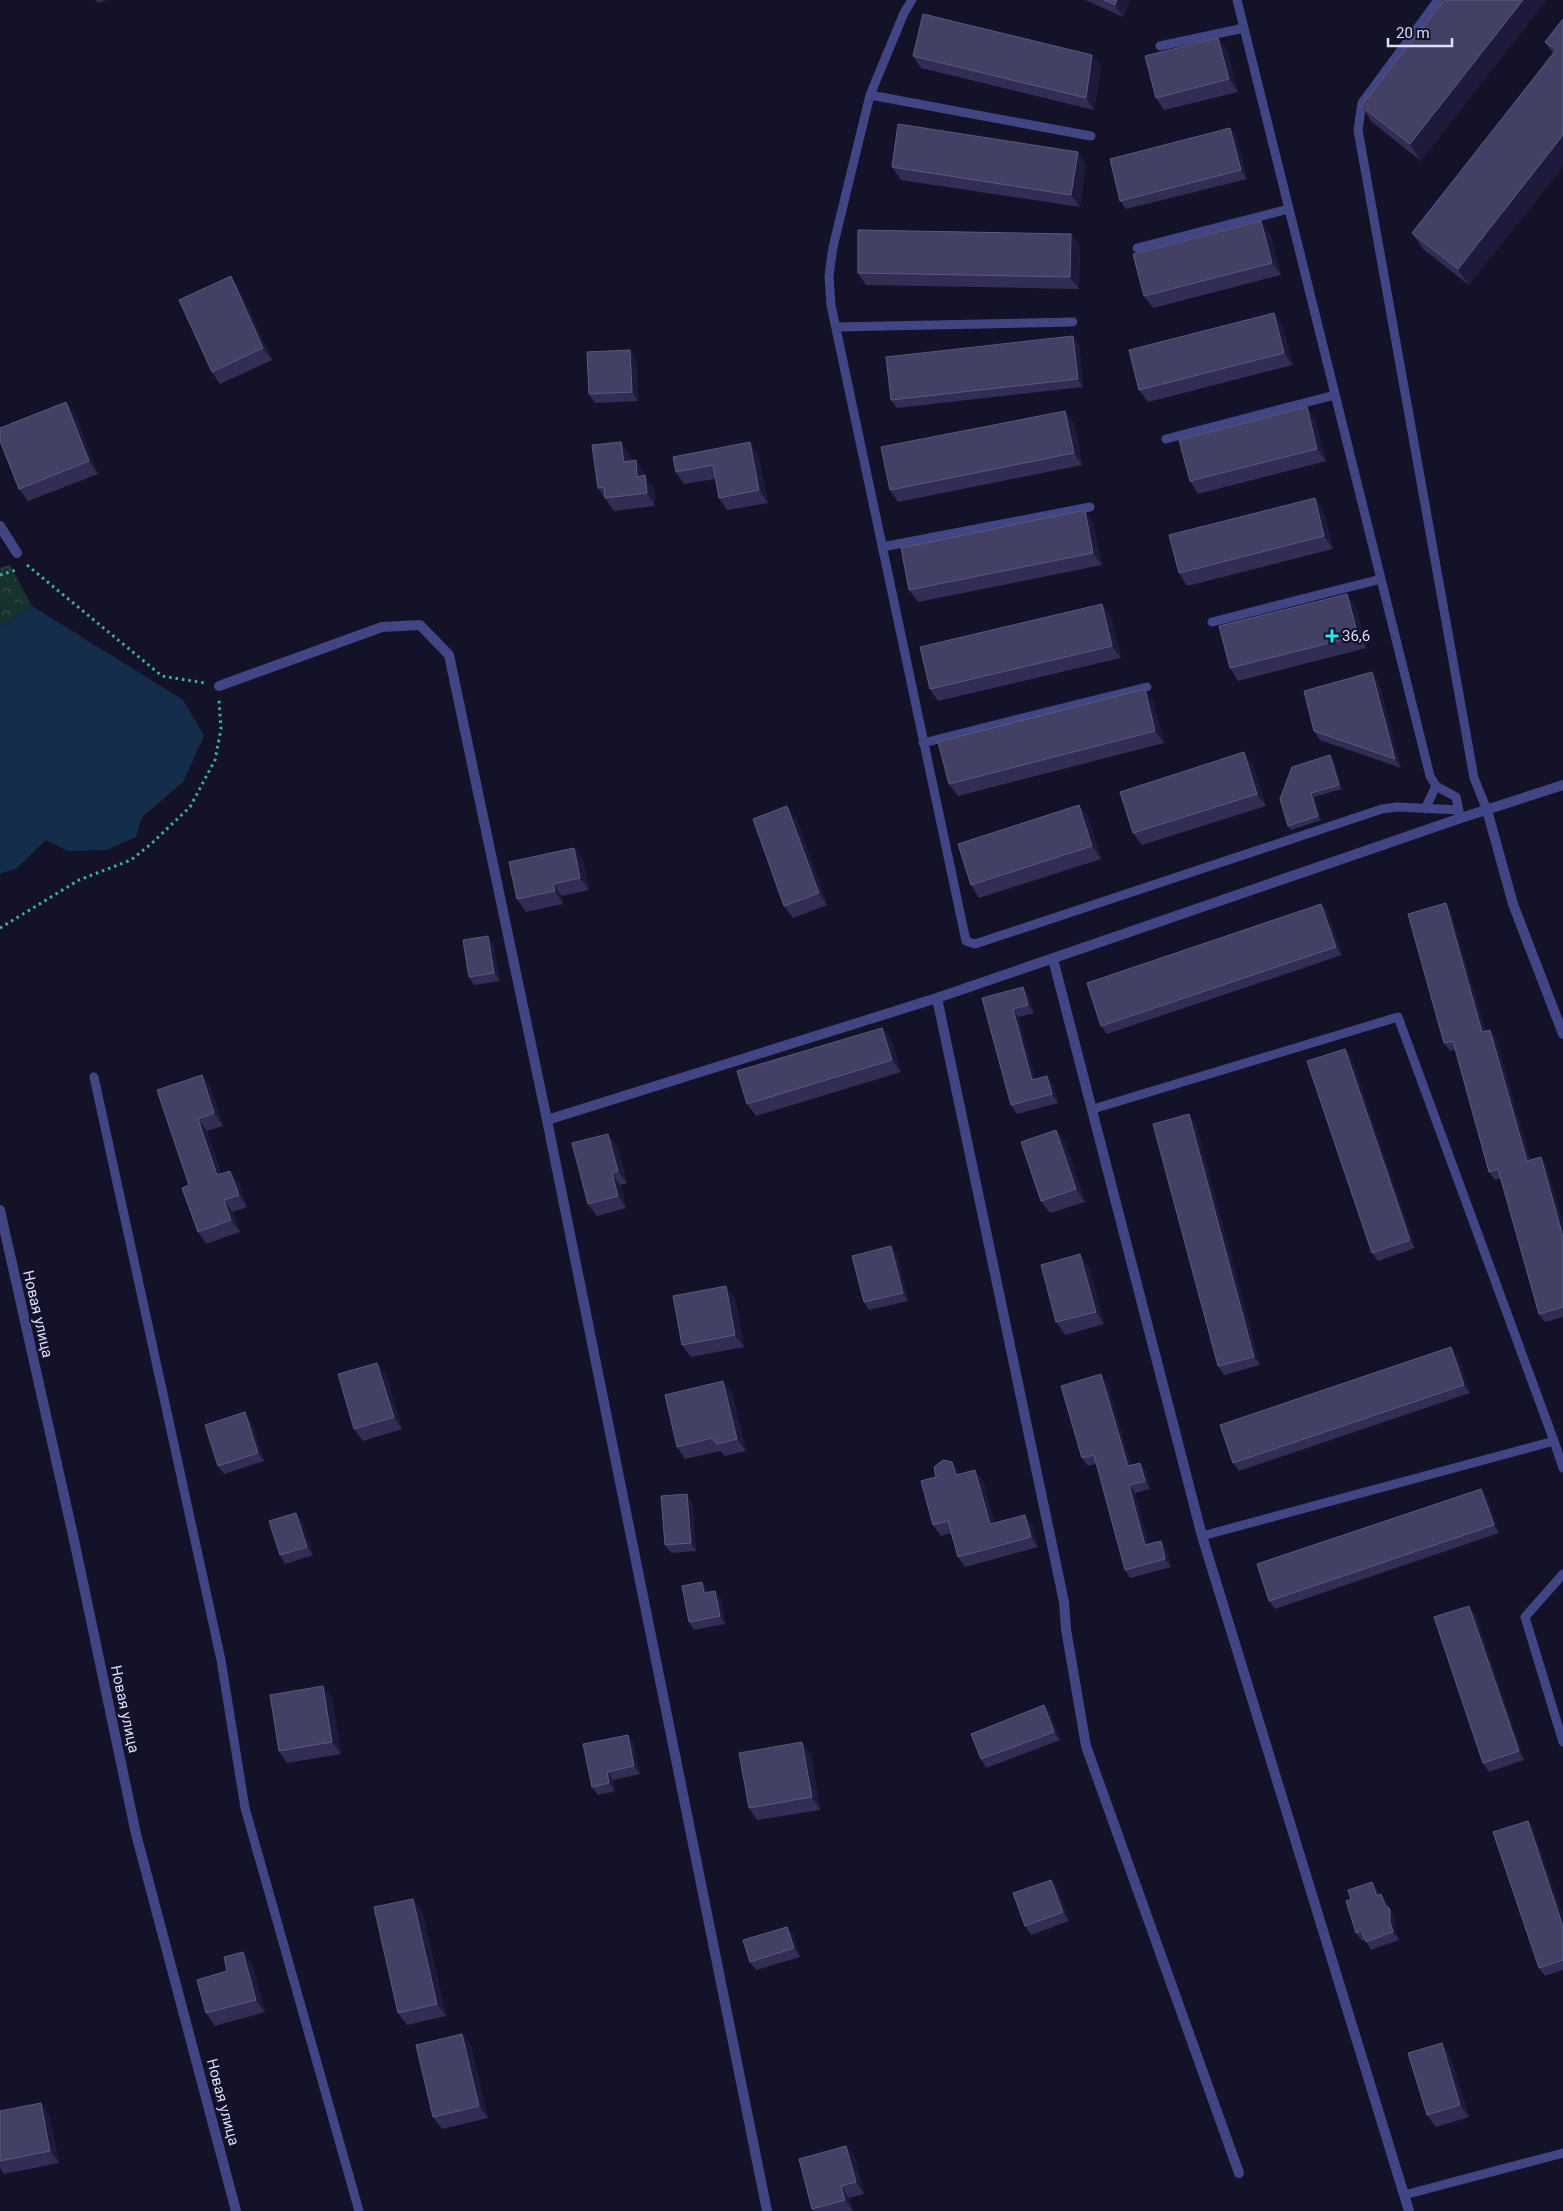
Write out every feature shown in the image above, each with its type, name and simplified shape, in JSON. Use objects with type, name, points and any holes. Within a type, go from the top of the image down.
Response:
[{"type":"street","points":[[0,526],[17,553]]},
{"type":"street","points":[[219,686],[382,627],[420,625],[449,654],[547,1120],[767,2211]]},
{"type":"street","points":[[547,1120],[937,998],[1053,959],[1460,814],[1487,810],[1563,786]]},
{"type":"street","points":[[1487,810],[1513,904],[1563,1034]]},
{"type":"street","points":[[1053,959],[1202,1536],[1409,2211]]},
{"type":"street","points":[[937,998],[1064,1602],[1066,1629],[1086,1746],[1239,2172]]},
{"type":"street","name":"Новая улица","points":[[0,1210],[74,1540],[136,1834],[236,2211]]},
{"type":"lane","points":[[912,0],[904,13],[870,96],[833,247],[830,276],[831,305],[964,936],[966,942],[970,944],[975,944],[1382,810],[1397,807],[1425,808],[1460,814],[1456,797],[1436,786],[1430,776],[1237,0]]},
{"type":"lane","points":[[1438,0],[1362,103],[1358,130],[1474,778],[1487,810]]},
{"type":"lane","points":[[1160,46],[1244,28]]},
{"type":"lane","points":[[870,96],[1091,136]]},
{"type":"lane","points":[[1137,248],[1289,209]]},
{"type":"lane","points":[[836,326],[1073,322]]},
{"type":"lane","points":[[1166,438],[1335,395]]},
{"type":"lane","points":[[882,547],[1090,507]]},
{"type":"lane","points":[[1212,622],[1381,579]]},
{"type":"lane","points":[[923,743],[1147,687]]},
{"type":"lane","points":[[1425,808],[1436,786]]},
{"type":"lane","points":[[1093,1108],[1398,1017],[1563,1468]]},
{"type":"lane","points":[[94,1077],[221,1660],[245,1808],[359,2211]]},
{"type":"lane","points":[[1202,1536],[1554,1441]]},
{"type":"lane","points":[[1563,1574],[1525,1617],[1563,1742]]},
{"type":"lane","points":[[1404,2195],[1563,2153]]},
{"type":"path","points":[[0,928],[79,880],[131,860],[151,844],[190,807],[215,760],[221,728],[219,686],[162,676],[27,566],[17,553]]},
{"type":"path","points":[[0,575],[27,566]]},
{"type":"green space","points":[[10,565],[32,606],[0,627],[0,568]]},
{"type":"water","points":[[32,606],[183,700],[204,736],[183,782],[142,817],[136,837],[106,850],[68,851],[46,840],[17,868],[0,874],[0,627]]},
{"type":"building","points":[[1104,0],[1117,0],[1115,5]]},
{"type":"building","points":[[1444,0],[1523,0],[1410,144],[1361,106]]},
{"type":"building","points":[[923,14],[1092,55],[1086,98],[913,56]]},
{"type":"building","points":[[1563,19],[1563,135],[1458,269],[1412,233],[1556,50],[1545,42]]},
{"type":"building","points":[[1218,38],[1229,79],[1156,98],[1145,56]]},
{"type":"building","points":[[898,124],[1078,152],[1071,195],[892,167]]},
{"type":"building","points":[[1230,128],[1241,170],[1120,201],[1110,159]]},
{"type":"building","points":[[1261,221],[1272,263],[1144,296],[1133,254]]},
{"type":"building","points":[[858,230],[1071,234],[1070,277],[858,273]]},
{"type":"building","points":[[231,276],[263,348],[212,372],[179,300]]},
{"type":"building","points":[[1274,313],[1284,353],[1139,390],[1129,350]]},
{"type":"building","points":[[1073,336],[1078,379],[891,400],[886,357]]},
{"type":"building","points":[[630,350],[632,392],[589,394],[587,352]]},
{"type":"building","points":[[66,402],[89,461],[19,489],[0,441],[0,428]]},
{"type":"building","points":[[1307,407],[1317,449],[1190,481],[1179,440]]},
{"type":"building","points":[[1065,411],[1074,453],[890,490],[881,447]]},
{"type":"building","points":[[621,442],[624,462],[636,460],[637,477],[645,475],[647,493],[605,498],[604,487],[598,488],[592,445]]},
{"type":"building","points":[[750,442],[759,490],[719,498],[713,465],[676,472],[673,457]]},
{"type":"building","points":[[1315,498],[1324,536],[1179,573],[1169,535]]},
{"type":"building","points":[[1085,510],[1093,553],[909,590],[901,548]]},
{"type":"building","points":[[1347,594],[1358,636],[1230,668],[1219,626]]},
{"type":"building","points":[[1102,604],[1112,646],[930,689],[920,647]]},
{"type":"building","points":[[1372,672],[1395,759],[1314,731],[1304,691]]},
{"type":"building","points":[[1145,689],[1155,731],[949,784],[938,742]]},
{"type":"building","points":[[1244,752],[1257,794],[1133,833],[1120,792]]},
{"type":"building","points":[[1330,755],[1339,785],[1311,793],[1318,816],[1288,826],[1280,799],[1292,767]]},
{"type":"building","points":[[1079,805],[1092,846],[971,885],[958,844]]},
{"type":"building","points":[[787,806],[819,893],[784,906],[753,819]]},
{"type":"building","points":[[574,848],[580,878],[553,884],[555,891],[517,899],[509,862]]},
{"type":"building","points":[[1446,903],[1482,1032],[1490,1030],[1527,1161],[1541,1157],[1563,1237],[1563,1307],[1539,1314],[1498,1169],[1489,1172],[1453,1041],[1444,1043],[1408,914]]},
{"type":"building","points":[[1321,904],[1336,947],[1101,1026],[1087,983]]},
{"type":"building","points":[[488,936],[494,973],[469,977],[463,940]]},
{"type":"building","points":[[1023,987],[1028,1005],[1013,1009],[1032,1080],[1047,1076],[1052,1094],[1011,1105],[982,998]]},
{"type":"building","points":[[882,1028],[892,1060],[747,1104],[737,1071]]},
{"type":"building","points":[[1345,1049],[1410,1240],[1372,1253],[1307,1061]]},
{"type":"building","points":[[202,1075],[214,1113],[198,1119],[217,1175],[230,1171],[239,1195],[224,1200],[231,1220],[198,1232],[182,1188],[189,1185],[157,1090]]},
{"type":"building","points":[[1189,1114],[1254,1357],[1218,1366],[1153,1124]]},
{"type":"building","points":[[1056,1130],[1076,1189],[1041,1201],[1021,1142]]},
{"type":"building","points":[[608,1134],[618,1171],[612,1173],[618,1196],[588,1204],[572,1143]]},
{"type":"building","points":[[891,1246],[903,1293],[864,1302],[852,1256]]},
{"type":"building","points":[[1080,1254],[1096,1312],[1056,1322],[1041,1265]]},
{"type":"building","points":[[726,1286],[735,1335],[682,1345],[673,1296]]},
{"type":"building","points":[[1451,1347],[1464,1385],[1233,1463],[1220,1425]]},
{"type":"building","points":[[377,1363],[394,1417],[354,1429],[338,1374]]},
{"type":"building","points":[[1101,1374],[1128,1466],[1140,1463],[1145,1481],[1129,1485],[1145,1545],[1161,1541],[1165,1559],[1125,1570],[1094,1455],[1082,1458],[1061,1386]]},
{"type":"building","points":[[723,1381],[737,1439],[717,1444],[712,1438],[677,1447],[665,1395]]},
{"type":"building","points":[[245,1412],[258,1453],[218,1466],[205,1425]]},
{"type":"building","points":[[943,1460],[952,1462],[956,1475],[975,1470],[990,1524],[1025,1515],[1031,1537],[958,1557],[948,1521],[933,1525],[921,1481],[936,1477],[934,1467]]},
{"type":"building","points":[[1481,1489],[1494,1525],[1269,1601],[1257,1564]]},
{"type":"building","points":[[687,1494],[691,1543],[665,1545],[661,1496]]},
{"type":"building","points":[[296,1513],[307,1547],[280,1555],[269,1521]]},
{"type":"building","points":[[702,1582],[704,1593],[715,1591],[720,1616],[689,1622],[682,1586]]},
{"type":"building","points":[[1469,1606],[1519,1751],[1483,1763],[1434,1617]]},
{"type":"building","points":[[323,1686],[332,1742],[279,1751],[270,1695]]},
{"type":"building","points":[[1044,1705],[1054,1732],[981,1759],[971,1734]]},
{"type":"building","points":[[628,1735],[634,1766],[607,1772],[609,1783],[592,1787],[583,1744]]},
{"type":"building","points":[[802,1742],[812,1797],[749,1808],[739,1753]]},
{"type":"building","points":[[1528,1821],[1563,1927],[1563,1960],[1539,1968],[1493,1832]]},
{"type":"building","points":[[1051,1880],[1063,1912],[1025,1926],[1013,1893]]},
{"type":"building","points":[[1372,1882],[1377,1896],[1381,1894],[1385,1905],[1390,1909],[1390,1922],[1393,1932],[1366,1942],[1361,1930],[1356,1933],[1346,1901],[1351,1899],[1348,1890]]},
{"type":"building","points":[[413,1899],[437,2004],[398,2013],[374,1907]]},
{"type":"building","points":[[787,1927],[794,1948],[750,1962],[743,1940]]},
{"type":"building","points":[[243,1952],[256,2000],[206,2013],[197,1980],[227,1971],[224,1957]]},
{"type":"building","points":[[462,2034],[479,2106],[433,2117],[416,2045]]},
{"type":"building","points":[[1442,2043],[1460,2105],[1427,2115],[1408,2053]]},
{"type":"building","points":[[41,2103],[50,2151],[0,2161],[0,2111]]},
{"type":"building","points":[[846,2146],[856,2182],[841,2186],[845,2200],[812,2209],[799,2159]]},
{"type":"place","name":"36,6","points":[[1332,636]]}]
